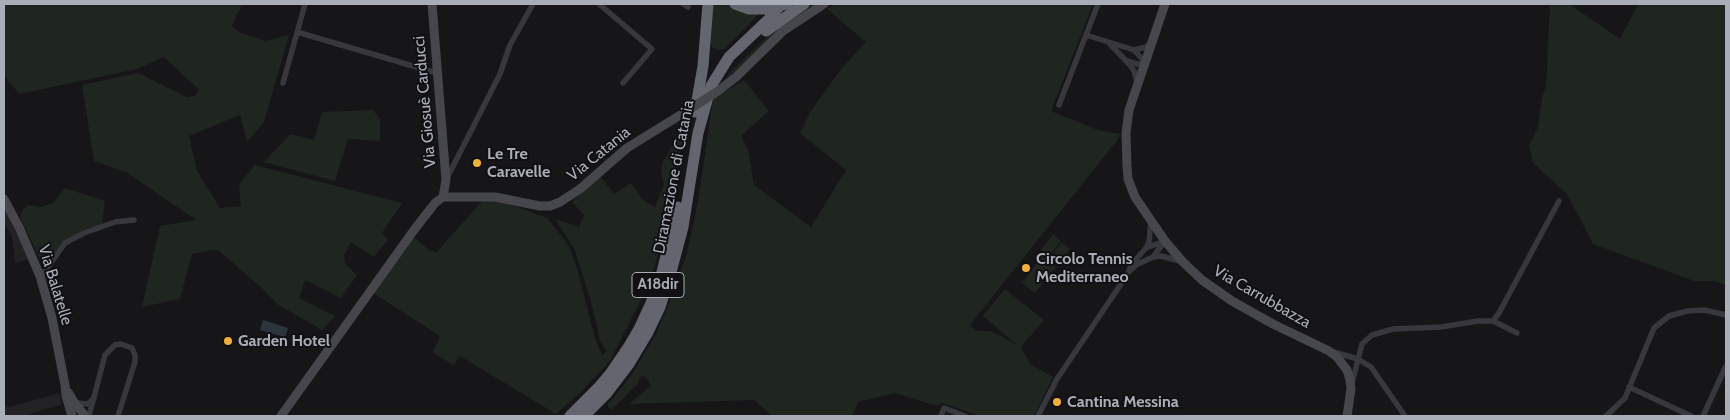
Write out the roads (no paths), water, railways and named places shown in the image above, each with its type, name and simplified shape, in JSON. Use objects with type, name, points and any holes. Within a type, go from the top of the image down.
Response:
[{"type":"highway","name":"Diramazione di Catania","points":[[570,416],[598,388],[621,358],[649,309],[668,251],[693,129],[704,58],[708,4]]},
{"type":"highway","points":[[734,4],[749,9],[768,5]]},
{"type":"highway","points":[[750,4],[787,4]]},
{"type":"highway","name":"Diramazione di Catania","points":[[584,416],[617,380],[647,334],[664,297],[682,227],[698,133],[710,86],[729,57],[770,18],[781,4]]},
{"type":"highway","points":[[682,227],[691,195],[706,114],[710,98],[717,83],[728,68],[766,31],[804,4]]},
{"type":"highway","points":[[693,129],[706,82],[714,68],[729,48],[768,5]]},
{"type":"main road","name":"Via Giosuè Carducci","points":[[432,4],[446,180],[443,197]]},
{"type":"main road","name":"Via Catania","points":[[443,197],[495,196],[540,206],[550,206],[560,202],[580,189],[626,148],[690,109],[736,77],[783,30],[824,4]]},
{"type":"main road","name":"Via Carrubbazza","points":[[1165,4],[1137,85],[1127,122],[1128,179],[1135,197],[1165,241],[1202,280],[1232,301],[1329,351],[1351,369]]},
{"type":"main road","points":[[281,416],[414,230],[435,203],[443,197]]},
{"type":"main road","name":"Via Balatelle","points":[[4,199],[20,227],[40,276],[52,318],[66,385]]},
{"type":"main road","points":[[1348,416],[1351,369]]},
{"type":"main road","points":[[66,385],[77,412]]},
{"type":"main road","points":[[66,385],[66,396],[77,412]]},
{"type":"street","points":[[283,82],[305,4]]},
{"type":"street","points":[[446,180],[500,74],[510,45],[533,4]]},
{"type":"street","points":[[599,4],[652,49],[622,84]]},
{"type":"street","points":[[1059,105],[1098,4]]},
{"type":"street","points":[[297,32],[437,73]]},
{"type":"street","points":[[1086,35],[1134,50],[1146,47],[1154,39]]},
{"type":"street","points":[[1110,44],[1127,61],[1134,72],[1137,85]]},
{"type":"street","points":[[1134,50],[1146,63]]},
{"type":"street","points":[[1127,61],[1137,64],[1146,63]]},
{"type":"street","points":[[1493,320],[1499,313],[1559,201]]},
{"type":"street","points":[[40,276],[65,243],[84,233],[116,222],[134,220]]},
{"type":"street","points":[[1038,416],[1057,379],[1132,264],[1146,248],[1149,242],[1151,220]]},
{"type":"street","points":[[1146,248],[1165,241]]},
{"type":"street","points":[[1153,257],[1165,241]]},
{"type":"street","points":[[1126,275],[1136,265],[1153,257],[1161,256],[1182,261]]},
{"type":"street","points":[[1606,416],[1625,398],[1654,328],[1669,316],[1687,310],[1704,310],[1726,315]]},
{"type":"street","points":[[1371,367],[1351,369],[1348,366],[1358,359],[1362,344],[1372,335],[1381,332],[1441,328],[1493,320],[1517,333]]},
{"type":"street","points":[[89,416],[105,355],[109,349],[121,344],[132,348],[135,362],[118,416]]},
{"type":"street","points":[[1329,351],[1358,359],[1371,367],[1405,416]]},
{"type":"street","points":[[1702,416],[1726,366]]},
{"type":"street","points":[[1629,387],[1691,416]]},
{"type":"street","points":[[77,412],[94,398]]},
{"type":"street","points":[[941,416],[944,408],[965,416]]},
{"type":"place","name":"Le Tre Caravelle","points":[[477,163]]},
{"type":"place","name":"Circolo Tennis Mediterraneo","points":[[1026,268]]},
{"type":"place","name":"Garden Hotel","points":[[228,341]]},
{"type":"place","name":"Cantina Messina","points":[[1057,402]]}]
